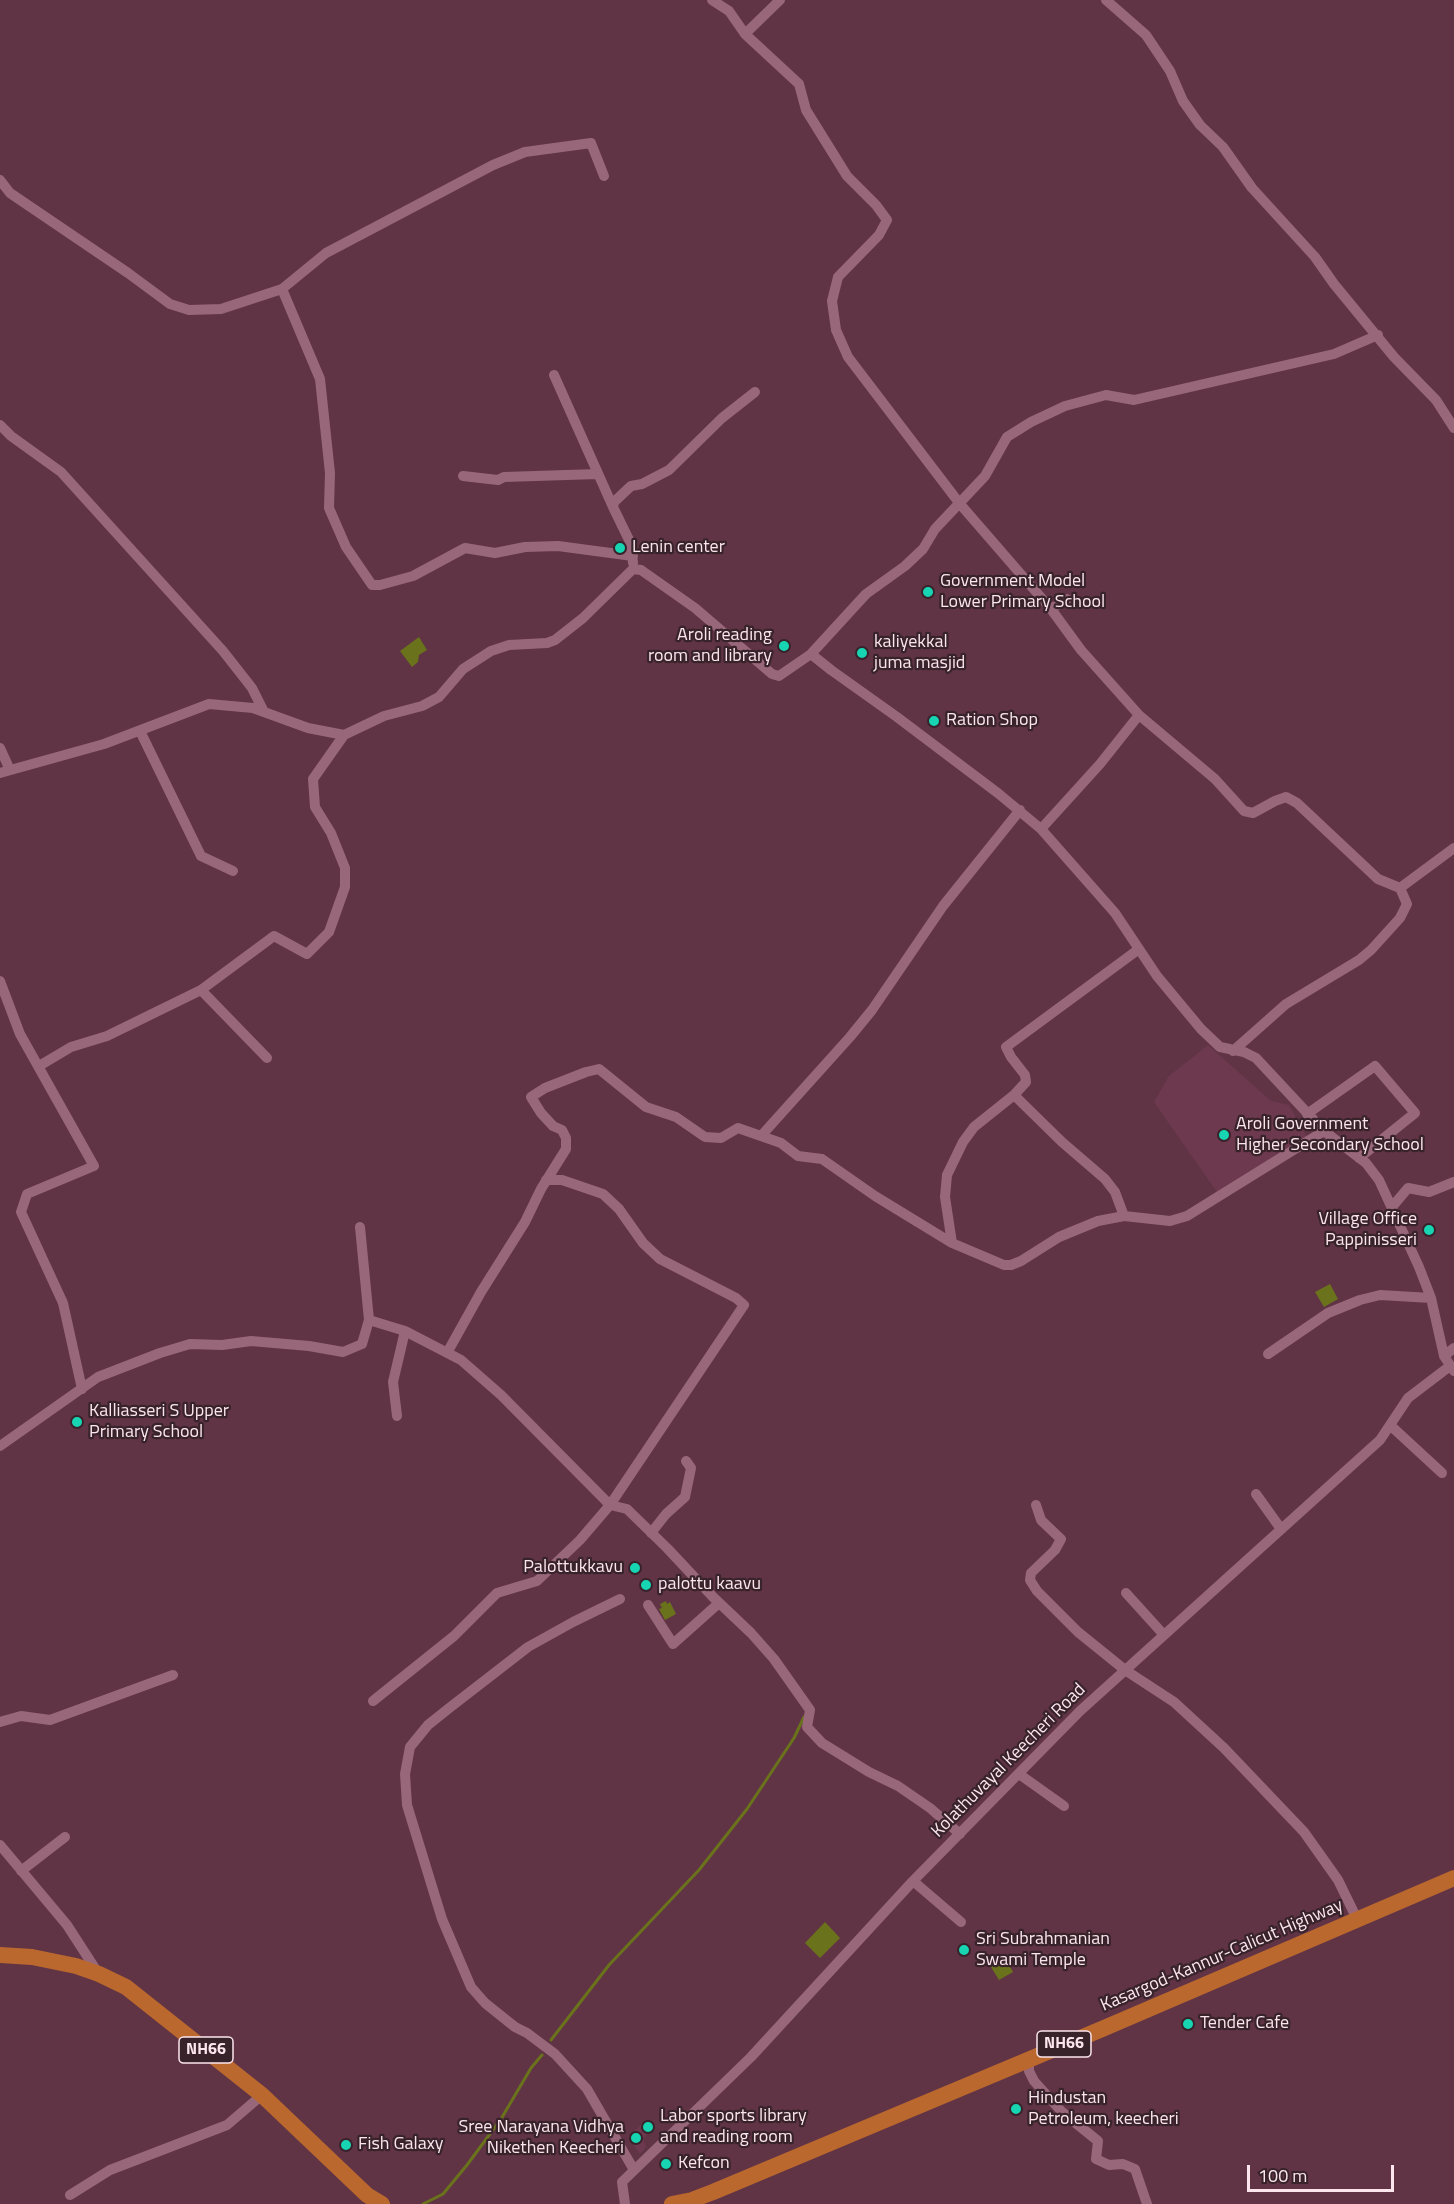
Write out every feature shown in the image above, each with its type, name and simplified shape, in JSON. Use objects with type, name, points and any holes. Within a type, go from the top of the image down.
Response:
[{"type":"highway","name":"Kasargod-Kannur-Calicut Highway","points":[[672,2204],[713,2192],[1454,1878]]},
{"type":"highway","name":"NH66","points":[[0,1955],[32,1957],[76,1966],[99,1974],[126,1988],[262,2095],[367,2195],[381,2204]]},
{"type":"street","points":[[712,0],[729,11],[746,34],[799,84],[806,110],[847,176],[876,205],[887,220],[879,235],[838,278],[832,301],[836,330],[848,357],[960,504],[1051,609],[1081,650],[1139,715],[1215,779],[1244,811],[1252,813],[1286,798],[1298,803],[1378,879],[1400,888],[1407,904],[1400,918],[1371,950],[1359,960],[1286,1004],[1233,1051]]},
{"type":"street","points":[[746,34],[780,0]]},
{"type":"street","points":[[1106,0],[1146,34],[1170,71],[1183,101],[1200,125],[1222,147],[1252,188],[1315,257],[1334,284],[1394,357],[1436,399],[1454,428]]},
{"type":"street","points":[[0,180],[10,193],[170,304],[189,310],[221,309],[282,289],[326,253],[493,165],[525,152],[591,143],[604,176]]},
{"type":"street","points":[[282,289],[320,379],[330,473],[329,508],[346,547],[372,585],[413,576],[465,548],[495,553],[525,547],[558,546],[633,556]]},
{"type":"street","points":[[633,569],[641,570],[695,608],[772,674],[779,676],[811,654],[866,594],[905,566],[923,549],[935,530],[985,476],[1007,437],[1031,422],[1065,406],[1106,395],[1134,400],[1144,398],[1334,354],[1378,335]]},
{"type":"street","points":[[39,1066],[71,1047],[107,1036],[201,990],[274,936],[307,954],[329,932],[345,887],[345,868],[331,833],[315,807],[313,779],[344,735],[384,716],[422,706],[439,697],[463,669],[491,651],[509,645],[547,643],[555,640],[583,618],[633,569],[631,544],[597,474],[554,375]]},
{"type":"street","points":[[613,507],[614,502],[632,486],[642,484],[669,470],[722,418],[755,392]]},
{"type":"street","points":[[0,425],[11,436],[61,472],[223,651],[252,688],[264,712]]},
{"type":"street","points":[[463,476],[498,480],[504,477],[597,474]]},
{"type":"street","points":[[1051,609],[1067,600]]},
{"type":"street","points":[[811,654],[1020,810],[1041,829],[1115,913],[1157,976],[1201,1029],[1220,1047],[1244,1052],[1256,1058],[1324,1131],[1359,1158],[1379,1180],[1431,1298],[1444,1356],[1452,1369]]},
{"type":"street","points":[[0,748],[5,771],[104,744],[209,704],[253,708],[308,728],[344,735]]},
{"type":"street","points":[[1041,829],[1100,764],[1139,715]]},
{"type":"street","points":[[140,730],[201,856],[233,871]]},
{"type":"street","points":[[761,1136],[865,1019],[943,906],[1020,810]]},
{"type":"street","points":[[1400,888],[1454,848]]},
{"type":"street","points":[[952,1243],[945,1197],[947,1175],[963,1142],[974,1127],[1014,1095],[1026,1082],[1025,1075],[1006,1047],[1139,949]]},
{"type":"street","points":[[0,981],[20,1034],[94,1167],[27,1194],[21,1212],[63,1303],[82,1389]]},
{"type":"street","points":[[201,990],[267,1058]]},
{"type":"street","points":[[1307,1114],[1375,1066],[1415,1113],[1359,1158]]},
{"type":"street","points":[[447,1353],[566,1149],[566,1138],[562,1130],[553,1126],[531,1097],[545,1088],[599,1069],[646,1107],[676,1117],[705,1137],[721,1138],[738,1128],[781,1143],[798,1156],[822,1159],[875,1196],[952,1243],[1004,1265],[1011,1265],[1059,1237],[1098,1221],[1124,1216],[1170,1221],[1187,1216],[1324,1131]]},
{"type":"street","points":[[1014,1095],[1062,1142],[1105,1179],[1115,1192],[1124,1216]]},
{"type":"street","points":[[373,1701],[454,1636],[497,1593],[537,1581],[580,1540],[610,1505],[744,1305],[736,1298],[660,1259],[643,1244],[619,1209],[603,1194],[562,1180],[546,1180]]},
{"type":"street","points":[[1392,1207],[1408,1188],[1429,1192],[1454,1182]]},
{"type":"street","points":[[0,1446],[98,1377],[190,1344],[222,1345],[250,1341],[309,1346],[343,1352],[362,1344],[369,1320],[360,1227]]},
{"type":"street","points":[[1268,1354],[1328,1313],[1360,1300],[1380,1295],[1431,1298]]},
{"type":"street","points":[[369,1320],[405,1331],[461,1360],[501,1395],[610,1505],[627,1509],[751,1633],[810,1710],[807,1727],[822,1743],[869,1772],[898,1786],[930,1808],[960,1834]]},
{"type":"street","points":[[397,1416],[393,1382],[405,1331]]},
{"type":"street","points":[[1444,1356],[1454,1348]]},
{"type":"street","name":"Kolathuvayal Keecheri Road","points":[[625,2204],[622,2182],[751,2057],[913,1881],[1080,1711],[1380,1440],[1408,1398],[1452,1369]]},
{"type":"street","points":[[1390,1425],[1442,1473]]},
{"type":"street","points":[[651,1533],[666,1514],[685,1497],[691,1468],[686,1461]]},
{"type":"street","points":[[1256,1494],[1281,1529]]},
{"type":"street","points":[[1036,1505],[1041,1520],[1061,1539],[1055,1550],[1031,1573],[1030,1580],[1037,1592],[1078,1632],[1125,1670],[1174,1702],[1224,1749],[1304,1832],[1338,1880],[1357,1919]]},
{"type":"street","points":[[1126,1593],[1164,1635]]},
{"type":"street","points":[[620,1599],[528,1647],[428,1725],[410,1747],[405,1774],[408,1805],[442,1919],[471,1987],[485,2003],[515,2027],[555,2054],[587,2090],[634,2170]]},
{"type":"street","points":[[648,1605],[673,1644],[719,1603]]},
{"type":"street","points":[[0,1722],[21,1716],[50,1720],[173,1675]]},
{"type":"street","points":[[1019,1774],[1064,1806]]},
{"type":"street","points":[[21,1871],[65,1837]]},
{"type":"street","points":[[0,1845],[67,1925],[99,1974]]},
{"type":"street","points":[[913,1881],[961,1922]]},
{"type":"street","points":[[1029,2059],[1029,2071],[1034,2081],[1062,2112],[1098,2141],[1096,2159],[1109,2165],[1123,2164],[1135,2169],[1147,2204]]},
{"type":"street","points":[[70,2195],[110,2170],[226,2125],[262,2095]]},
{"type":"shaded area","points":[[419,637],[427,650],[419,655],[418,662],[412,667],[400,651]]},
{"type":"shaded area","points":[[1208,1045],[1271,1101],[1289,1105],[1307,1137],[1217,1192],[1154,1102],[1169,1076]]},
{"type":"shaded area","points":[[1330,1284],[1338,1299],[1324,1307],[1315,1292]]},
{"type":"shaded area","points":[[666,1601],[667,1604],[670,1602],[676,1614],[665,1620],[659,1609],[662,1608],[660,1604]]},
{"type":"shaded area","points":[[825,1922],[840,1938],[820,1958],[805,1943]]},
{"type":"shaded area","points":[[1000,1956],[1002,1959],[1005,1958],[1013,1972],[999,1980],[991,1967],[993,1965],[991,1962]]},
{"type":"shaded area","name":"Sree Narayana Vidhya Nikethen Keecheri","points":[[645,2121],[652,2127],[643,2139],[646,2147],[640,2154],[628,2137]]},
{"type":"waterway","points":[[551,2040],[609,1965],[699,1870],[747,1809],[794,1738],[804,1717]]},
{"type":"waterway","points":[[423,2204],[443,2194],[467,2165],[501,2119],[531,2068],[542,2055]]},
{"type":"place","name":"Lenin center","points":[[620,548]]},
{"type":"place","name":"Government Model Lower Primary School","points":[[928,592]]},
{"type":"place","name":"Aroli reading room and library","points":[[784,646]]},
{"type":"place","name":"kaliyekkal juma masjid","points":[[862,653]]},
{"type":"place","name":"Ration Shop","points":[[934,721]]},
{"type":"place","name":"Aroli Government Higher Secondary School","points":[[1224,1135]]},
{"type":"place","name":"Village Office Pappinisseri","points":[[1429,1230]]},
{"type":"place","name":"Kalliasseri S Upper Primary School","points":[[77,1422]]},
{"type":"place","name":"Palottukkavu","points":[[635,1568]]},
{"type":"place","name":"palottu kaavu","points":[[646,1585]]},
{"type":"place","name":"Sri Subrahmanian Swami Temple","points":[[964,1950]]},
{"type":"place","name":"Tender Cafe","points":[[1188,2024]]},
{"type":"place","name":"Hindustan Petroleum, keecheri","points":[[1016,2109]]},
{"type":"place","name":"Labor sports library and reading room","points":[[648,2127]]},
{"type":"place","name":"Sree Narayana Vidhya Nikethen Keecheri","points":[[636,2138]]},
{"type":"place","name":"Fish Galaxy","points":[[346,2145]]},
{"type":"place","name":"Kefcon","points":[[666,2164]]}]
